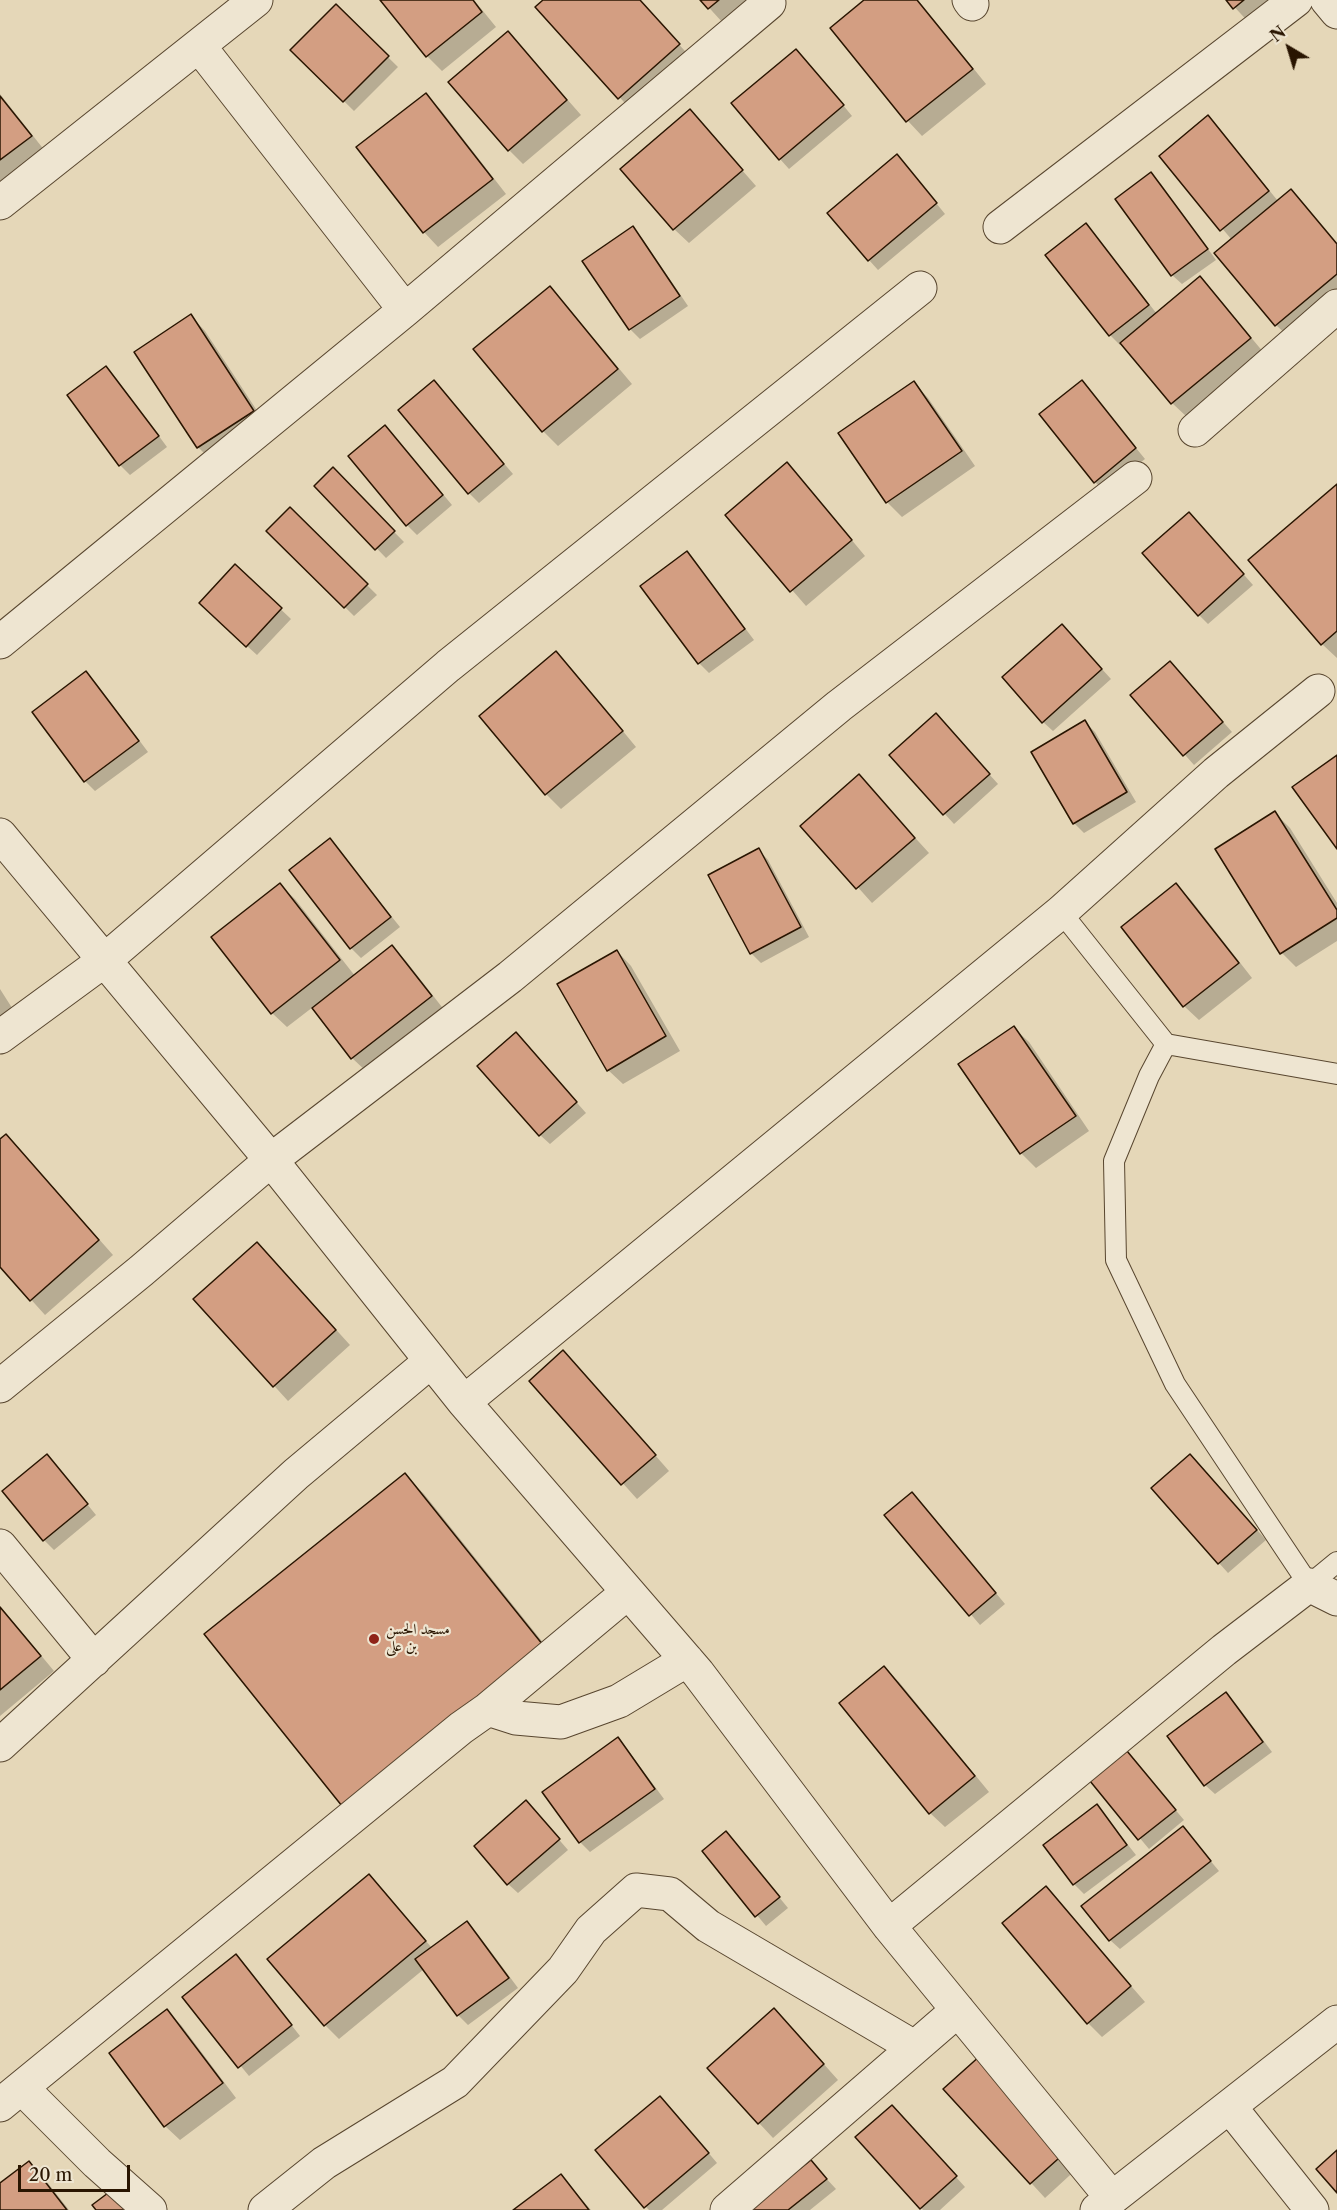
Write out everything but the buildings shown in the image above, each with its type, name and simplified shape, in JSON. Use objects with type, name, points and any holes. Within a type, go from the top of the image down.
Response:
[{"type":"street","points":[[0,203],[256,0]]},
{"type":"street","points":[[1000,227],[1296,0]]},
{"type":"street","points":[[1327,0],[1337,12]]},
{"type":"street","points":[[0,642],[405,310],[769,3]]},
{"type":"street","points":[[199,46],[405,310]]},
{"type":"street","points":[[0,1036],[105,960],[448,666],[920,288]]},
{"type":"street","points":[[1195,430],[1337,306]]},
{"type":"street","points":[[0,1386],[141,1271],[271,1160],[510,977],[838,706],[1135,477]]},
{"type":"street","points":[[464,1402],[1061,912],[1216,773],[1318,691]]},
{"type":"street","points":[[0,836],[271,1160],[464,1402],[687,1660],[889,1926],[958,2010],[1105,2204],[1337,2022]]},
{"type":"street","points":[[0,1744],[296,1474],[431,1361]]},
{"type":"street","points":[[0,1546],[94,1660]]},
{"type":"street","points":[[889,1926],[1224,1650],[1323,1592]]},
{"type":"street","points":[[150,2210],[97,2163],[11,2097],[627,1593]]},
{"type":"street","points":[[488,1709],[516,1718],[561,1722],[619,1701],[687,1660]]},
{"type":"street","points":[[265,2210],[324,2163],[455,2082],[563,1970],[591,1930],[636,1890],[670,1894],[708,1926],[914,2047]]},
{"type":"street","points":[[727,2210],[958,2010]]},
{"type":"street","points":[[1230,2107],[1312,2210]]},
{"type":"lane","points":[[1061,912],[1166,1044],[1337,1074]]},
{"type":"lane","points":[[1166,1044],[1149,1076],[1114,1161],[1116,1260],[1175,1384],[1323,1592],[1337,1562]]},
{"type":"place","name":"مسجد الحسن بن على","points":[[374,1639]]}]
